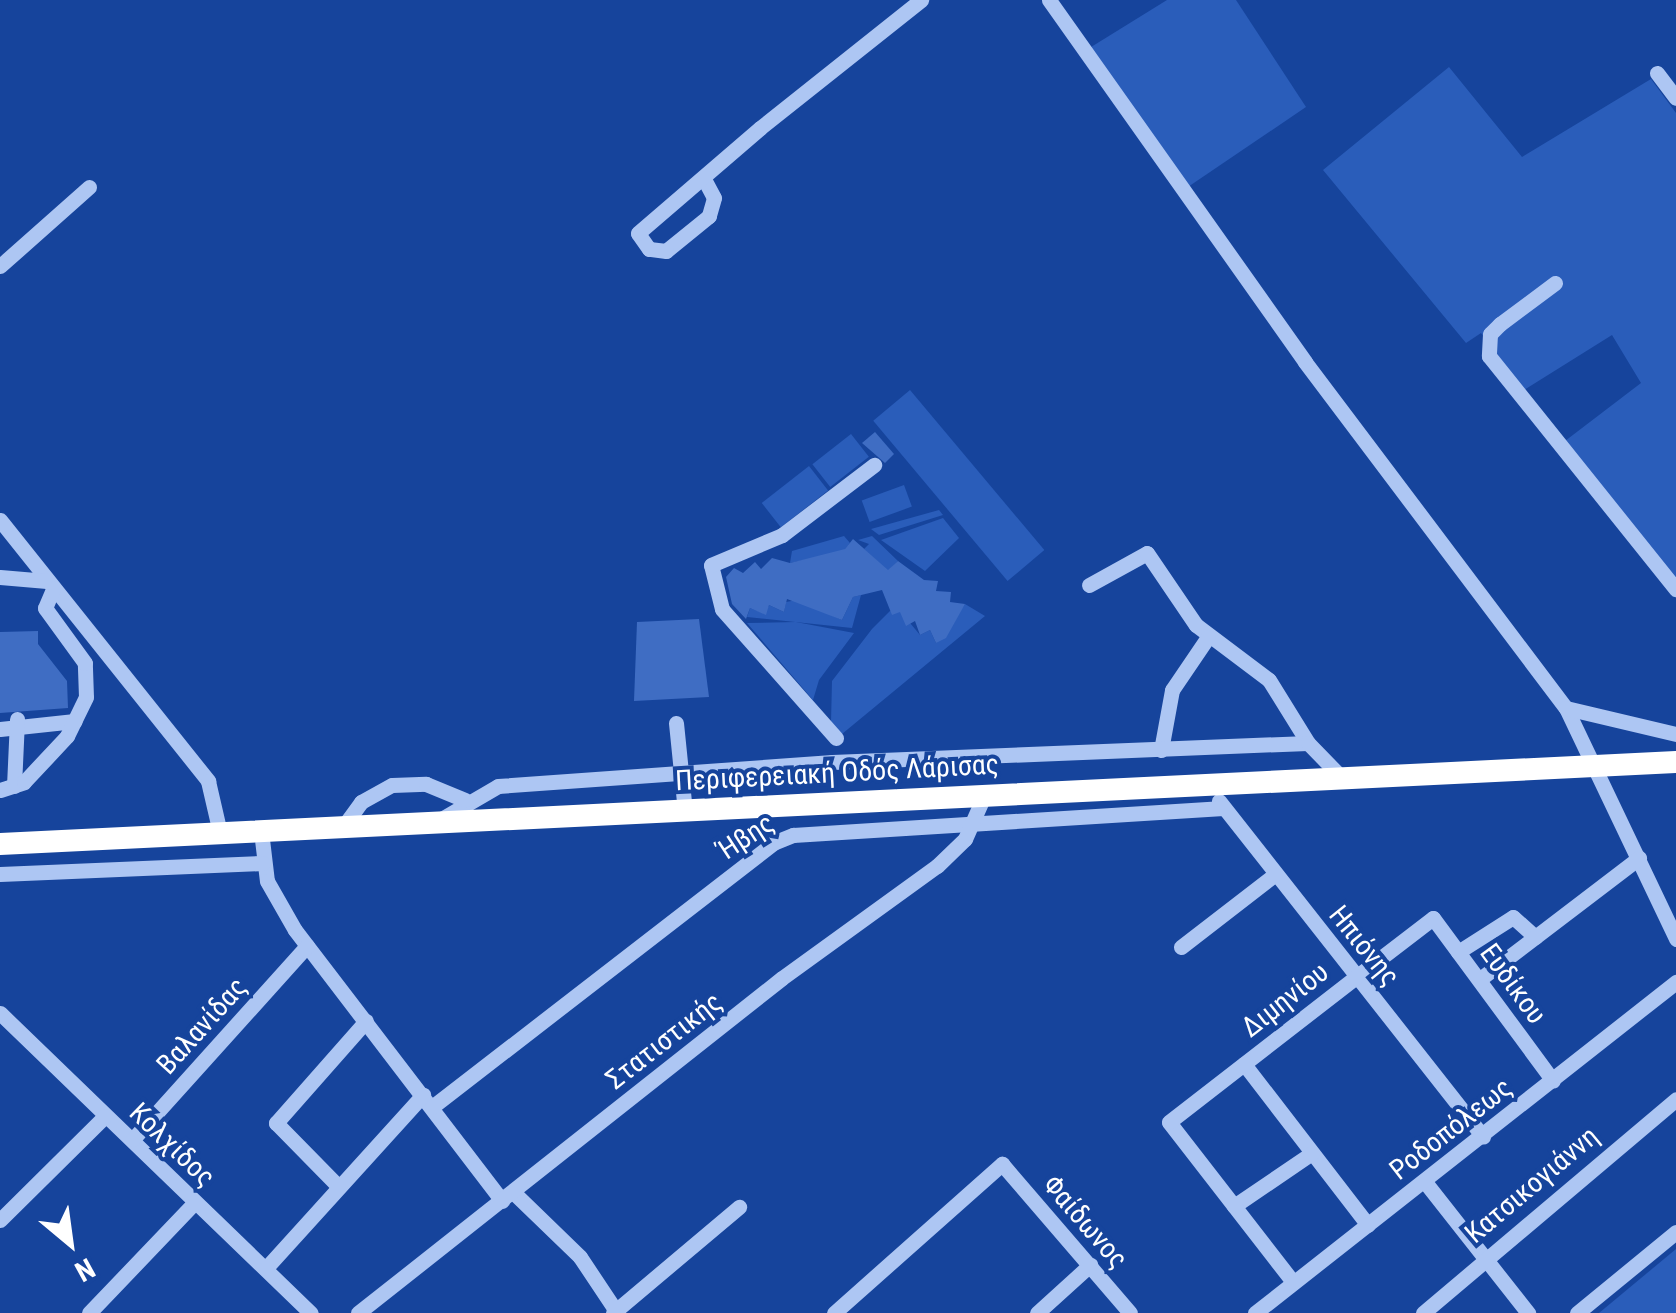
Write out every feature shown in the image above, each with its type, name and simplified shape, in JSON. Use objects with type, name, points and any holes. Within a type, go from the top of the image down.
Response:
[{"type":"highway","name":"Περιφερειακή Οδός Λάρισας","points":[[0,844],[1676,762]]},
{"type":"street","points":[[704,179],[714,198],[709,216],[666,252],[649,249],[638,233],[921,0]]},
{"type":"street","points":[[1049,0],[1304,362],[1566,708],[1676,939]]},
{"type":"street","points":[[1657,73],[1676,98]]},
{"type":"street","points":[[0,266],[90,188]]},
{"type":"street","points":[[1555,283],[1500,324],[1486,346],[1489,356],[1676,589]]},
{"type":"street","points":[[836,738],[722,609],[710,565],[782,534],[874,465]]},
{"type":"street","points":[[0,520],[208,780],[220,833]]},
{"type":"street","points":[[1089,585],[1148,553],[1208,637],[1269,680],[1308,743],[1342,779]]},
{"type":"street","points":[[0,577],[50,584]]},
{"type":"street","points":[[13,782],[74,722],[88,676],[72,643],[47,617],[50,584]]},
{"type":"street","points":[[1162,750],[1172,690],[1208,637]]},
{"type":"street","points":[[1566,708],[1676,734]]},
{"type":"street","points":[[13,782],[14,724],[74,722]]},
{"type":"street","points":[[676,723],[685,810]]},
{"type":"street","points":[[435,823],[465,800],[498,786],[682,773],[1308,743]]},
{"type":"street","points":[[343,827],[361,802],[392,785],[426,784],[465,800]]},
{"type":"street","name":"Ηπιόνης","points":[[1208,785],[1274,875],[1483,1137]]},
{"type":"street","name":"Στατιστικής","points":[[358,1313],[782,978],[921,879],[972,828],[984,796]]},
{"type":"street","name":"Ήβης","points":[[266,1268],[339,1187],[428,1101],[773,843],[794,834],[972,828],[1223,808]]},
{"type":"street","points":[[262,831],[263,863],[274,896],[307,946],[508,1196],[580,1256],[614,1312],[738,1208]]},
{"type":"street","points":[[1480,979],[1639,858]]},
{"type":"street","points":[[0,874],[263,863]]},
{"type":"street","points":[[1181,948],[1274,875]]},
{"type":"street","points":[[1458,952],[1512,917],[1535,937]]},
{"type":"street","name":"Διμηνίου","points":[[1234,1206],[1169,1122],[1433,918]]},
{"type":"street","name":"Ευδίκου","points":[[1433,918],[1553,1081]]},
{"type":"street","name":"Βαλανίδας","points":[[134,1139],[307,946]]},
{"type":"street","name":"Ροδοπόλεως","points":[[1263,1310],[1293,1282],[1483,1137],[1676,982]]},
{"type":"street","name":"Κολχίδος","points":[[0,1013],[311,1313]]},
{"type":"street","points":[[339,1187],[276,1123],[366,1022]]},
{"type":"street","points":[[1244,1064],[1368,1225]]},
{"type":"street","name":"Κατσικογιάννη","points":[[1423,1313],[1484,1257],[1676,1099]]},
{"type":"street","points":[[0,1220],[105,1116]]},
{"type":"street","points":[[1293,1282],[1234,1206],[1312,1153]]},
{"type":"street","name":"Φαίδωνος","points":[[834,1313],[1002,1164],[1130,1313]]},
{"type":"street","points":[[1425,1182],[1528,1313]]},
{"type":"street","points":[[88,1313],[194,1202]]},
{"type":"street","points":[[1577,1313],[1676,1232]]},
{"type":"street","points":[[1037,1313],[1090,1265]]},
{"type":"shaded area","points":[[1167,0],[1236,0],[1306,107],[1182,191],[1083,52]]},
{"type":"shaded area","points":[[1449,67],[1522,157],[1651,79],[1676,113],[1676,580],[1565,441],[1641,383],[1612,335],[1524,390],[1481,333],[1466,343],[1323,170]]},
{"type":"shaded area","points":[[910,390],[1044,550],[1008,581],[873,421]]},
{"type":"shaded area","points":[[851,434],[869,457],[830,487],[812,464]]},
{"type":"shaded area","points":[[809,466],[828,490],[781,527],[762,503]]},
{"type":"shaded area","points":[[904,485],[912,507],[870,522],[862,500]]},
{"type":"shaded area","points":[[939,510],[943,515],[879,535],[871,529]]},
{"type":"shaded area","points":[[943,518],[959,538],[925,571],[881,540]]},
{"type":"shaded area","points":[[844,536],[850,543],[843,552],[790,563],[792,551]]},
{"type":"shaded area","points":[[872,536],[898,561],[888,571],[864,549],[869,544],[858,540]]},
{"type":"shaded area","points":[[861,595],[852,628],[747,617],[750,608],[765,614],[769,605],[784,612],[786,602],[797,600],[842,620],[853,597]]},
{"type":"shaded area","points":[[965,604],[985,616],[842,734],[831,722],[832,681],[872,629],[890,611],[901,612],[920,635],[930,630],[936,643]]},
{"type":"shaded area","points":[[796,622],[854,633],[819,680],[813,700],[747,623]]},
{"type":"shaded area","points":[[1676,1249],[1676,1313],[1599,1313]]},
{"type":"building","points":[[875,432],[894,454],[885,463],[862,443]]},
{"type":"building","points":[[853,539],[888,570],[898,561],[924,580],[938,581],[936,591],[951,592],[950,602],[965,604],[946,638],[936,643],[930,630],[920,635],[915,621],[906,626],[900,612],[892,615],[882,590],[853,597],[842,620],[787,599],[784,612],[769,605],[766,615],[750,608],[746,619],[732,604],[726,577],[734,568],[743,573],[755,562],[761,569],[772,558],[790,563],[845,549]]},
{"type":"building","points":[[699,619],[709,697],[634,701],[637,622]]},
{"type":"building","points":[[38,631],[38,644],[67,681],[68,708],[0,713],[0,632]]}]
